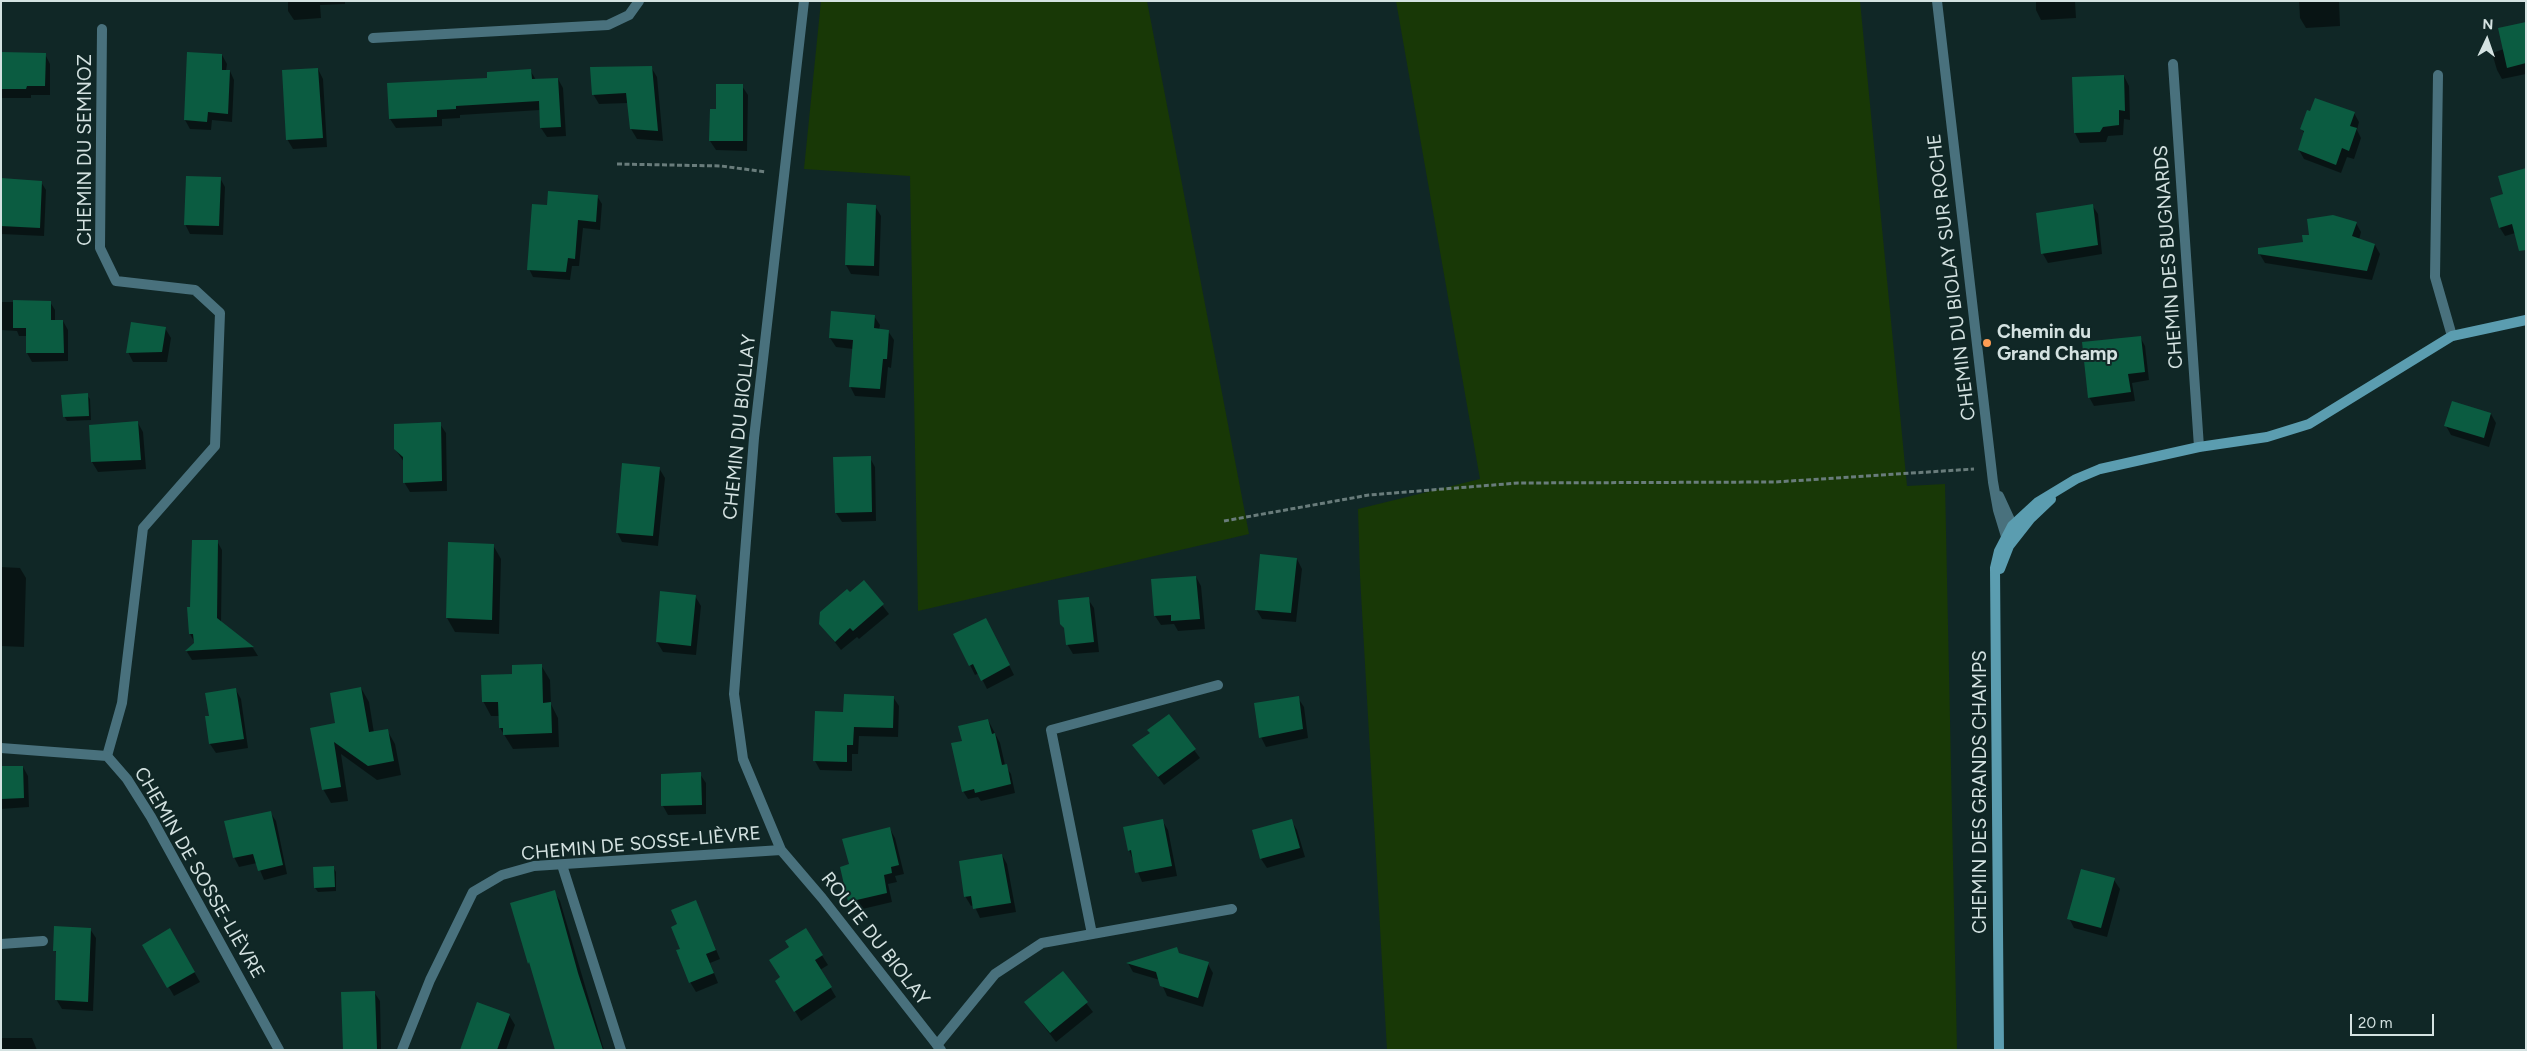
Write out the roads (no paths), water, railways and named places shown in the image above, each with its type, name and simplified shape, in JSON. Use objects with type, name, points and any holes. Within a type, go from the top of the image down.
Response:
[{"type":"street","points":[[373,38],[608,25],[629,16],[639,1]]},
{"type":"street","name":"CHEMIN DU BIOLLAY","points":[[781,850],[743,759],[734,694],[754,438],[804,1]]},
{"type":"street","name":"CHEMIN DU BIOLAY SUR ROCHE","points":[[1937,1],[1993,482],[2005,536],[2010,546]]},
{"type":"street","name":"CHEMIN DU SEMNOZ","points":[[102,29],[100,248],[116,281],[195,290],[220,313],[215,446],[143,528],[122,703],[107,756]]},
{"type":"street","name":"CHEMIN DES BUGNARDS","points":[[2173,64],[2199,448]]},
{"type":"street","points":[[2438,75],[2435,277],[2452,336]]},
{"type":"street","points":[[1995,580],[2010,546],[2031,518],[2076,479],[2100,469],[2199,448],[2268,437],[2309,424],[2452,336],[2526,320]]},
{"type":"street","points":[[1993,482],[2017,536]]},
{"type":"street","points":[[2005,536],[2028,509],[2062,490]]},
{"type":"street","name":"CHEMIN DES GRANDS CHAMPS","points":[[1999,1050],[1995,580],[1999,551],[2005,536]]},
{"type":"street","points":[[1092,934],[1051,730],[1218,685]]},
{"type":"street","points":[[1,748],[107,756]]},
{"type":"street","name":"CHEMIN DE SOSSE-LIÈVRE","points":[[107,756],[127,779],[151,817],[279,1050]]},
{"type":"street","name":"CHEMIN DE SOSSE-LIÈVRE","points":[[402,1050],[430,980],[473,892],[502,874],[534,866],[781,850]]},
{"type":"street","name":"ROUTE DU BIOLAY","points":[[781,850],[822,898],[939,1047]]},
{"type":"street","points":[[562,865],[621,1050]]},
{"type":"street","points":[[939,1047],[995,974],[1042,943],[1232,909]]},
{"type":"street","points":[[1,944],[43,941]]},
{"type":"place","name":"Chemin du Grand Champ","points":[[1987,343]]}]
